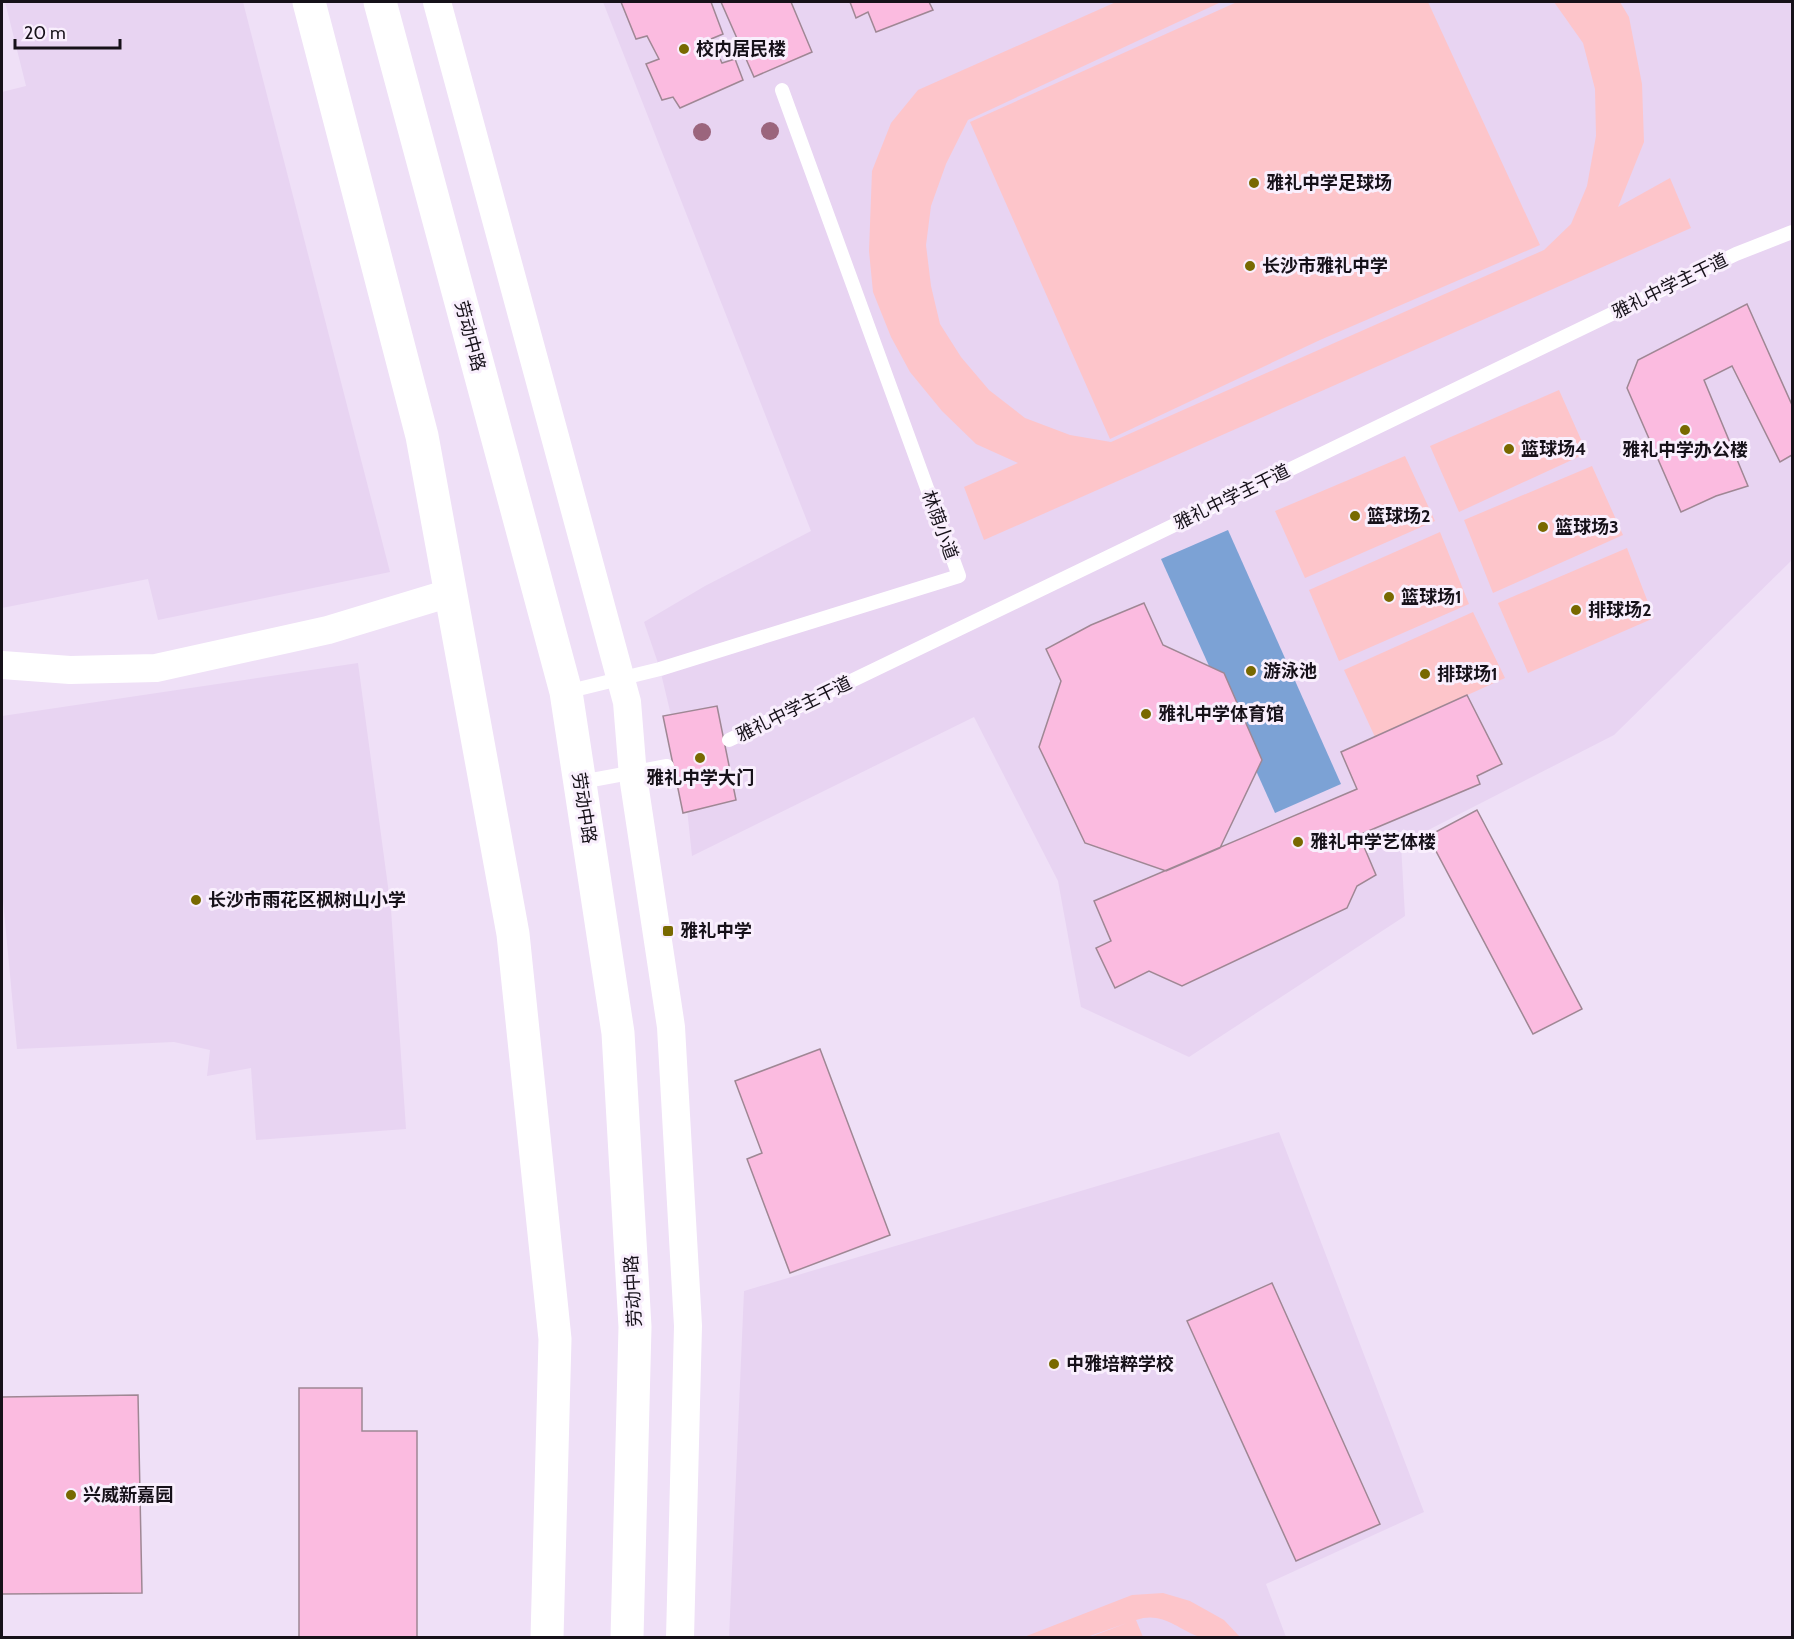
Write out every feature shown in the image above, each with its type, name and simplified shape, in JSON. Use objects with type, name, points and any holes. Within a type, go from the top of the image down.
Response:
[{"type":"main road","points":[[309,2],[422,436],[513,934],[555,1339],[547,1638]]},
{"type":"main road","name":"劳动中路","points":[[380,2],[566,692],[581,782],[618,1033],[635,1327],[627,1638]]},
{"type":"street","points":[[437,2],[627,702],[633,773],[671,1027],[688,1314],[680,1638]]},
{"type":"street","points":[[2,665],[70,670],[156,668],[328,630],[450,593]]},
{"type":"lane","name":"林荫小道","points":[[566,692],[621,680],[958,576],[782,90]]},
{"type":"lane","name":"雅礼中学主干道","points":[[729,740],[1736,255],[1792,232]]},
{"type":"lane","points":[[581,782],[667,766]]},
{"type":"shaded area","points":[[5,2],[243,2],[390,572],[158,620],[148,579],[2,608],[2,92],[26,86]]},
{"type":"shaded area","name":"长沙市雅礼中学","points":[[603,2],[1792,2],[1792,560],[1614,735],[1401,844],[1405,916],[1189,1057],[1081,1007],[1058,881],[974,717],[692,856],[682,762],[660,669],[644,622],[705,586],[811,531]]},
{"type":"shaded area","points":[[1116,2],[1221,2],[968,120],[946,164],[931,206],[926,245],[931,286],[940,324],[961,357],[989,390],[1025,418],[1070,435],[1111,442],[1544,250],[1571,224],[1587,186],[1596,136],[1595,89],[1583,43],[1554,2],[1620,2],[1629,17],[1642,84],[1644,142],[1618,207],[1670,178],[1691,228],[984,540],[964,487],[1018,463],[976,444],[942,411],[910,372],[891,337],[873,292],[869,251],[872,171],[891,123],[918,90]]},
{"type":"shaded area","name":"雅礼中学足球场","points":[[1237,2],[1428,2],[1540,245],[1320,340],[1110,439],[970,122]]},
{"type":"shaded area","name":"篮球场4","points":[[1559,390],[1587,453],[1459,512],[1430,446]]},
{"type":"shaded area","name":"篮球场2","points":[[1405,456],[1435,521],[1305,578],[1275,511]]},
{"type":"shaded area","name":"篮球场3","points":[[1592,466],[1623,535],[1493,593],[1464,520]]},
{"type":"shaded area","name":"篮球场1","points":[[1440,532],[1469,604],[1339,661],[1309,590]]},
{"type":"shaded area","name":"排球场2","points":[[1627,548],[1654,618],[1528,673],[1498,603]]},
{"type":"shaded area","name":"排球场1","points":[[1473,612],[1505,678],[1375,737],[1344,670]]},
{"type":"shaded area","name":"长沙市雨花区枫树山小学","points":[[358,663],[391,909],[406,1129],[256,1140],[251,1068],[207,1076],[210,1050],[174,1042],[17,1049],[2,890],[2,716]]},
{"type":"shaded area","name":"中雅培粹学校","points":[[1279,1132],[1424,1512],[1266,1584],[1286,1637],[729,1638],[744,1291]]},
{"type":"shaded area","points":[[1163,1593],[1190,1601],[1224,1620],[1240,1637],[1197,1636],[1161,1619],[1145,1618],[1136,1620],[1143,1637],[1090,1637],[1127,1623],[1087,1637],[1024,1637],[1132,1595]]},
{"type":"water","name":"游泳池","points":[[1228,530],[1341,784],[1275,813],[1161,559]]},
{"type":"building","name":"校内居民楼","points":[[621,2],[711,2],[723,34],[711,39],[722,63],[735,59],[743,80],[680,108],[673,97],[662,100],[646,64],[659,59],[647,36],[636,39]]},
{"type":"building","points":[[721,2],[791,2],[812,52],[754,77]]},
{"type":"building","points":[[850,2],[929,2],[933,10],[876,32],[868,12],[856,18]]},
{"type":"building","name":"雅礼中学办公楼","points":[[1747,304],[1792,405],[1792,455],[1780,462],[1732,366],[1704,380],[1748,486],[1716,496],[1681,512],[1627,388],[1638,360]]},
{"type":"building","name":"雅礼中学体育馆","points":[[1144,603],[1163,645],[1224,673],[1262,760],[1220,848],[1166,871],[1085,843],[1039,747],[1061,681],[1046,649],[1091,625]]},
{"type":"building","name":"雅礼中学艺体楼","points":[[1467,695],[1502,764],[1477,776],[1480,784],[1359,835],[1376,875],[1357,886],[1347,908],[1182,986],[1149,971],[1115,988],[1096,948],[1111,941],[1094,901],[1357,789],[1341,752]]},
{"type":"building","name":"雅礼中学大门","points":[[717,706],[736,800],[683,813],[663,716]]},
{"type":"building","points":[[1477,810],[1582,1009],[1533,1034],[1428,836]]},
{"type":"building","points":[[820,1049],[890,1235],[790,1273],[747,1159],[762,1153],[735,1081]]},
{"type":"building","points":[[1272,1283],[1380,1524],[1296,1561],[1187,1321]]},
{"type":"building","points":[[299,1388],[362,1388],[362,1431],[417,1431],[417,1638],[299,1638]]},
{"type":"building","name":"兴威新嘉园","points":[[138,1395],[142,1593],[2,1594],[2,1397]]},
{"type":"place","name":"校内居民楼","points":[[684,49]]},
{"type":"place","name":"雅礼中学足球场","points":[[1254,183]]},
{"type":"place","name":"长沙市雅礼中学","points":[[1250,266]]},
{"type":"place","name":"雅礼中学办公楼","points":[[1685,430]]},
{"type":"place","name":"篮球场4","points":[[1509,449]]},
{"type":"place","name":"篮球场2","points":[[1355,516]]},
{"type":"place","name":"篮球场3","points":[[1543,527]]},
{"type":"place","name":"篮球场1","points":[[1389,597]]},
{"type":"place","name":"排球场2","points":[[1576,610]]},
{"type":"place","name":"游泳池","points":[[1251,671]]},
{"type":"place","name":"排球场1","points":[[1425,674]]},
{"type":"place","name":"雅礼中学体育馆","points":[[1146,714]]},
{"type":"place","name":"雅礼中学大门","points":[[700,758]]},
{"type":"place","name":"雅礼中学艺体楼","points":[[1298,842]]},
{"type":"place","name":"长沙市雨花区枫树山小学","points":[[196,900]]},
{"type":"place","name":"雅礼中学","points":[[668,931]]},
{"type":"place","name":"中雅培粹学校","points":[[1054,1364]]},
{"type":"place","name":"兴威新嘉园","points":[[71,1495]]}]
